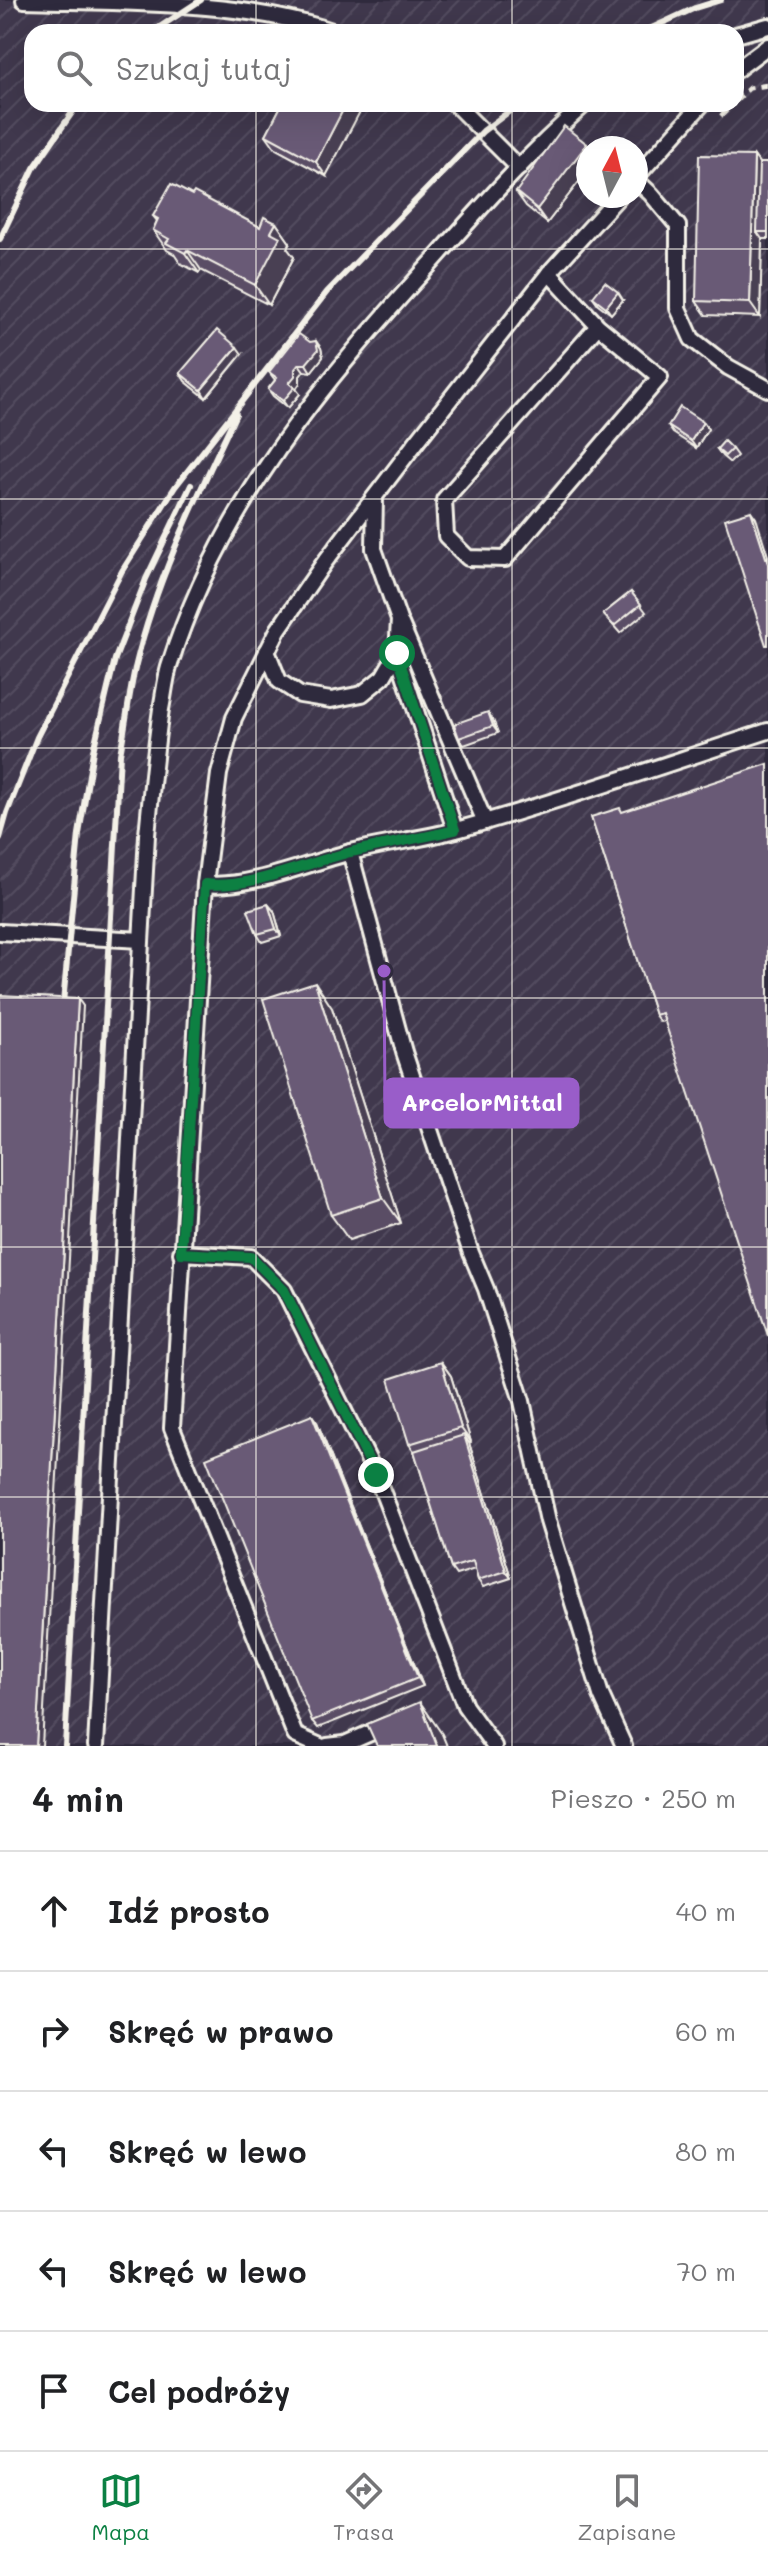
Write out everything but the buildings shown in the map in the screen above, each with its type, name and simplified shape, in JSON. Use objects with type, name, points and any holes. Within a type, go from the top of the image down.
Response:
[{"type":"lane","points":[[24,0],[247,10],[313,24]]},
{"type":"lane","points":[[744,33],[768,26]]},
{"type":"lane","points":[[744,64],[768,46]]},
{"type":"lane","points":[[463,112],[519,168]]},
{"type":"lane","points":[[96,1746],[148,821],[157,733],[168,671],[186,617],[213,559],[272,455],[320,390],[387,312],[546,138],[576,112]]},
{"type":"lane","points":[[648,165],[695,112]]},
{"type":"lane","points":[[648,191],[678,226],[678,308],[692,339],[728,367],[768,389]]},
{"type":"lane","points":[[320,1746],[295,1735],[172,1428],[205,884],[219,774],[234,718],[293,607],[375,495],[549,273],[608,208]]},
{"type":"lane","points":[[549,273],[598,326],[660,377],[505,559],[468,558],[446,536],[444,500],[598,326]]},
{"type":"lane","points":[[375,495],[374,549],[399,620],[485,822]]},
{"type":"lane","points":[[399,620],[397,653],[455,830]]},
{"type":"lane","points":[[267,651],[279,681],[300,695],[331,700],[362,694],[383,677],[397,653]]},
{"type":"lane","points":[[205,884],[222,886],[246,881],[350,852],[485,822],[768,731]]},
{"type":"lane","points":[[350,852],[404,1052],[522,1401],[548,1521],[601,1695],[624,1746]]},
{"type":"lane","points":[[0,932],[141,940]]},
{"type":"lane","points":[[181,1253],[251,1257],[284,1290],[376,1475],[465,1706],[494,1746]]},
{"type":"lane","points":[[327,1746],[345,1744],[403,1718]]},
{"type":"path","points":[[744,93],[749,88],[768,85]]},
{"type":"shaded area","points":[[0,0],[768,0],[768,1746],[0,1746]]},
{"type":"railway","points":[[164,24],[201,0]]},
{"type":"railway","points":[[660,24],[721,0]]},
{"type":"railway","points":[[0,239],[34,168],[72,112]]},
{"type":"railway","points":[[0,838],[37,737],[122,571],[175,487],[327,292],[483,131],[508,112]]},
{"type":"railway","points":[[65,1746],[120,754],[131,686],[155,600],[236,414]]},
{"type":"railway","points":[[63,1003],[79,834],[93,751],[115,659],[146,579],[191,485]]},
{"type":"place","name":"ArcelorMittal","points":[[384,971]]},
{"type":"route","points":[[376,1475],[284,1290],[251,1257],[181,1253],[205,884],[222,886],[246,881],[350,852],[455,830],[397,653]]}]
